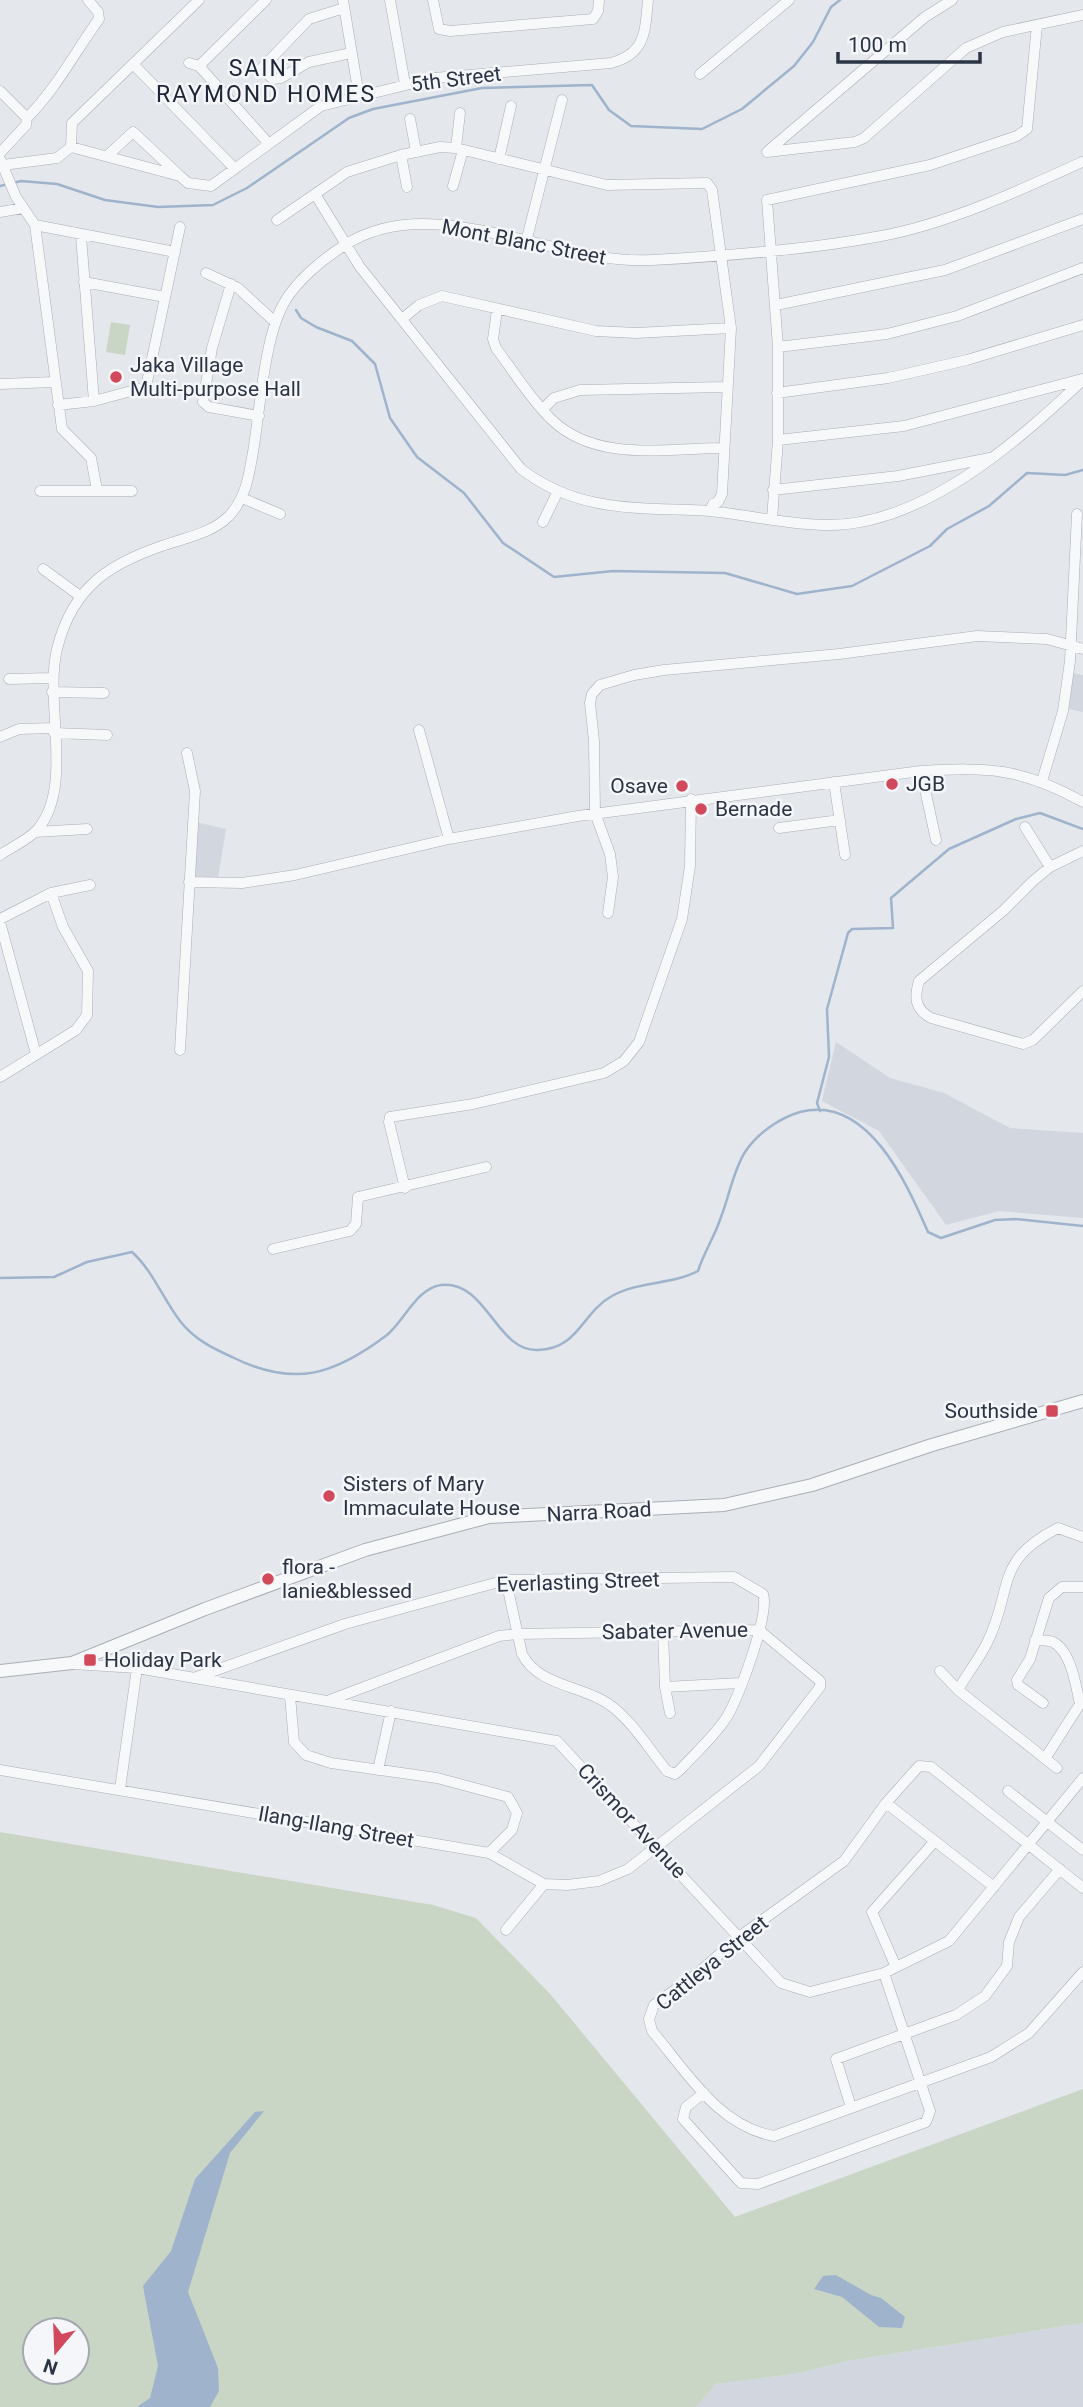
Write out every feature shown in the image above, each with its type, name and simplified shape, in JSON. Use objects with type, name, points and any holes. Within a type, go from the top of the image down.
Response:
[{"type":"street","points":[[0,153],[26,125],[27,118],[52,92],[58,78],[99,19],[98,12],[88,0]]},
{"type":"street","points":[[97,490],[91,458],[62,429],[35,225],[16,197],[1,162],[57,158],[71,147],[72,123],[199,0]]},
{"type":"street","points":[[266,0],[194,65],[269,144]]},
{"type":"street","points":[[390,0],[405,84]]},
{"type":"street","points":[[433,0],[438,31],[593,19],[598,11],[599,0]]},
{"type":"street","name":"5th Street","points":[[180,176],[188,183],[205,187],[235,169],[321,106],[359,96],[434,78],[611,63],[627,59],[641,43],[648,0]]},
{"type":"street","points":[[700,74],[789,0]]},
{"type":"street","points":[[952,0],[925,17],[767,152],[855,142],[864,138],[966,48],[1003,32],[1083,15]]},
{"type":"street","points":[[351,53],[309,62],[281,78],[273,79],[262,68],[309,19],[344,4],[359,96]]},
{"type":"street","points":[[772,519],[778,440],[778,347],[773,250],[766,200],[930,165],[1017,136],[1027,129],[1037,25]]},
{"type":"street","points":[[133,64],[235,169]]},
{"type":"street","points":[[0,91],[27,118]]},
{"type":"street","points":[[526,242],[562,100]]},
{"type":"street","points":[[499,159],[511,106]]},
{"type":"street","points":[[453,186],[460,148],[460,113]]},
{"type":"street","points":[[410,119],[416,151]]},
{"type":"street","points":[[107,156],[133,132],[180,176]]},
{"type":"street","points":[[71,147],[180,176]]},
{"type":"street","points":[[277,220],[347,172],[416,151],[460,148],[607,185],[707,183],[712,190],[731,328],[725,387],[722,494],[710,511]]},
{"type":"street","points":[[1083,153],[1083,162]]},
{"type":"street","points":[[401,155],[407,187]]},
{"type":"street","name":"Mont Blanc Street","points":[[242,498],[275,323],[295,287],[345,245],[373,232],[421,224],[459,227],[618,260],[773,250],[883,236],[1013,193],[1083,162]]},
{"type":"street","points":[[315,194],[345,245],[508,456],[521,469],[557,493],[600,505],[710,511],[830,526],[876,517],[928,498],[997,457],[1083,379]]},
{"type":"street","points":[[0,212],[23,208]]},
{"type":"street","points":[[776,305],[945,270],[1083,219]]},
{"type":"street","points":[[35,225],[175,252]]},
{"type":"street","points":[[58,405],[94,401],[146,387],[180,227]]},
{"type":"street","points":[[81,236],[94,401]]},
{"type":"street","points":[[778,347],[887,334],[957,316],[1083,268]]},
{"type":"street","points":[[205,273],[231,284],[275,323]]},
{"type":"street","points":[[85,282],[165,297]]},
{"type":"street","points":[[231,284],[214,339],[203,402],[209,407],[259,416]]},
{"type":"street","points":[[402,319],[419,305],[442,296],[596,331],[636,333],[731,328]]},
{"type":"street","points":[[497,310],[493,339],[496,348],[543,409],[569,433],[606,449],[723,447]]},
{"type":"street","points":[[778,393],[888,377],[941,366],[1083,325]]},
{"type":"street","points":[[778,440],[904,426],[1083,379]]},
{"type":"street","points":[[0,384],[55,382]]},
{"type":"street","points":[[543,409],[554,398],[580,390],[725,387]]},
{"type":"street","points":[[773,490],[898,476],[997,457]]},
{"type":"street","points":[[40,491],[132,491]]},
{"type":"street","points":[[543,522],[557,493]]},
{"type":"street","points":[[0,855],[35,832],[48,812],[55,791],[52,678],[65,619],[80,596],[102,574],[130,557],[216,526],[229,516],[242,498],[280,514]]},
{"type":"street","points":[[1042,781],[1063,711],[1071,647],[1077,514]]},
{"type":"street","points":[[43,569],[80,596]]},
{"type":"street","points":[[608,913],[612,877],[610,854],[595,813],[594,741],[590,703],[592,694],[600,685],[664,670],[839,654],[976,636],[1047,639],[1083,649]]},
{"type":"street","points":[[9,679],[52,678]]},
{"type":"street","points":[[52,692],[104,693]]},
{"type":"street","points":[[0,737],[19,729],[107,735]]},
{"type":"street","points":[[419,730],[449,839]]},
{"type":"street","points":[[180,1050],[195,791],[187,753]]},
{"type":"street","points":[[189,882],[242,883],[295,875],[449,839],[595,813],[921,771],[988,770],[1019,773],[1042,781],[1083,802]]},
{"type":"street","points":[[921,771],[936,840]]},
{"type":"street","points":[[834,782],[845,855]]},
{"type":"street","points":[[405,1188],[390,1117],[473,1104],[604,1073],[624,1061],[639,1042],[682,919],[690,866],[691,800]]},
{"type":"street","points":[[779,828],[840,820]]},
{"type":"street","points":[[1025,827],[1050,867]]},
{"type":"street","points":[[35,832],[87,829]]},
{"type":"street","points":[[1083,851],[1050,867],[919,981],[917,1005],[925,1014],[944,1024],[1023,1044],[1033,1040],[1083,990]]},
{"type":"street","points":[[36,1054],[0,920],[51,893],[90,885]]},
{"type":"street","points":[[0,1077],[76,1030],[87,1015],[88,971],[64,927],[51,893]]},
{"type":"street","points":[[273,1249],[350,1231],[356,1224],[358,1197],[486,1167]]},
{"type":"street","name":"Narra Road","points":[[0,1671],[72,1664],[205,1609],[365,1550],[489,1517],[724,1505],[812,1485],[932,1445],[1083,1401]]},
{"type":"street","points":[[958,1690],[988,1642],[1016,1558],[1036,1539],[1058,1528],[1083,1537]]},
{"type":"street","name":"Everlasting Street","points":[[194,1679],[345,1624],[506,1580],[734,1577],[763,1594],[759,1630]]},
{"type":"street","points":[[506,1580],[522,1654],[537,1673],[603,1700],[667,1771],[675,1774],[727,1716],[759,1630]]},
{"type":"street","points":[[1043,1703],[1017,1685],[1049,1598],[1055,1590],[1062,1587],[1083,1587]]},
{"type":"street","name":"Sabater Avenue","points":[[330,1700],[499,1636],[759,1630],[820,1681],[818,1693],[759,1766],[657,1847]]},
{"type":"street","points":[[663,1632],[665,1687],[670,1713]]},
{"type":"street","points":[[1035,1640],[1052,1642],[1061,1650],[1072,1673],[1080,1704],[1046,1757]]},
{"type":"street","name":"Crismor Avenue","points":[[72,1664],[137,1668],[557,1741],[781,1983],[810,1992],[884,1973],[950,1941],[1080,1782]]},
{"type":"street","points":[[121,1789],[137,1668]]},
{"type":"street","points":[[940,1671],[958,1690],[1046,1757],[1056,1768]]},
{"type":"street","points":[[665,1687],[740,1683]]},
{"type":"street","points":[[290,1696],[294,1742],[306,1755],[331,1763],[437,1778],[508,1797],[517,1813],[512,1830],[489,1853]]},
{"type":"street","points":[[378,1770],[391,1711]]},
{"type":"street","name":"Cattleya Street","points":[[1083,1888],[925,1765],[919,1766],[886,1803],[844,1861],[739,1937],[697,1974],[654,2005],[649,2019],[652,2031],[720,2113],[758,2133],[774,2136],[991,2057],[1028,2034],[1083,1972]]},
{"type":"street","name":"Ilang-Ilang Street","points":[[0,1770],[489,1853],[544,1884]]},
{"type":"street","points":[[1009,1791],[1083,1850]]},
{"type":"street","points":[[886,1803],[994,1887]]},
{"type":"street","points":[[896,1967],[872,1912],[936,1841]]},
{"type":"street","points":[[506,1930],[544,1884],[567,1885],[599,1881],[628,1869],[657,1847]]},
{"type":"street","points":[[851,2107],[836,2059],[956,2015],[985,1996],[998,1982],[1007,1966],[1009,1942],[1018,1917],[1059,1869]]},
{"type":"street","points":[[704,2094],[686,2108],[683,2119],[741,2183],[758,2184],[926,2122],[930,2111],[884,1973]]},
{"type":"shaded area","points":[[1073,673],[1083,675],[1083,712],[1069,709]]},
{"type":"shaded area","points":[[196,822],[226,829],[218,878],[194,876]]},
{"type":"shaded area","points":[[836,1042],[890,1078],[944,1093],[1010,1128],[1083,1133],[1083,1218],[999,1211],[946,1225],[879,1131],[822,1101]]},
{"type":"shaded area","points":[[1083,2323],[1083,2407],[696,2407],[716,2384],[794,2374],[848,2361]]},
{"type":"green space","points":[[111,322],[130,325],[125,355],[106,352]]},
{"type":"green space","points":[[0,1832],[433,1905],[476,1918],[551,1995],[735,2217],[1083,2089],[1083,2323],[848,2361],[794,2374],[716,2384],[696,2407],[0,2407]]},
{"type":"water","points":[[264,2111],[230,2153],[188,2292],[218,2368],[219,2391],[210,2407],[137,2407],[150,2398],[158,2366],[143,2286],[171,2251],[195,2179],[255,2112]]},
{"type":"water","points":[[836,2275],[881,2298],[905,2317],[902,2328],[879,2327],[842,2297],[814,2289],[823,2276]]},
{"type":"waterway","points":[[0,186],[21,181],[57,184],[105,200],[158,207],[213,205],[247,188],[349,118],[373,109],[482,88],[592,85],[609,110],[631,126],[702,129],[742,109],[794,66],[813,42],[831,7],[840,0]]},
{"type":"waterway","points":[[296,310],[301,318],[316,327],[352,341],[375,364],[390,418],[417,457],[464,493],[503,543],[554,577],[613,571],[725,573],[797,594],[852,586],[930,546],[947,529],[989,506],[1027,473],[1065,475],[1083,470]]},
{"type":"waterway","points":[[820,1111],[817,1103],[829,1057],[827,1009],[848,933],[852,929],[893,928],[891,898],[949,849],[1016,819],[1040,813],[1083,829]]},
{"type":"waterway","points":[[0,1278],[54,1277],[87,1262],[132,1252],[191,1333],[225,1354],[254,1367],[275,1372],[313,1373],[349,1360],[387,1335],[425,1292],[441,1285],[457,1286],[470,1293],[501,1329],[524,1348],[552,1348],[572,1337],[594,1311],[612,1296],[698,1271],[719,1224],[737,1167],[750,1145],[784,1118],[800,1112],[824,1110],[846,1116],[865,1129],[882,1147],[909,1190],[928,1232],[941,1238],[995,1220],[1016,1219],[1083,1226]]},
{"type":"place","name":"Jaka Village Multi-purpose Hall","points":[[116,377]]},
{"type":"place","name":"JGB","points":[[892,784]]},
{"type":"place","name":"Osave","points":[[682,786]]},
{"type":"place","name":"Bernade","points":[[701,809]]},
{"type":"place","name":"Southside","points":[[1052,1411]]},
{"type":"place","name":"Sisters of Mary Immaculate House","points":[[329,1496]]},
{"type":"place","name":"flora - lanie&blessed","points":[[268,1579]]},
{"type":"place","name":"Holiday Park","points":[[90,1660]]},
{"type":"district","name":"SAINT RAYMOND HOMES","points":[[266,81]]}]
